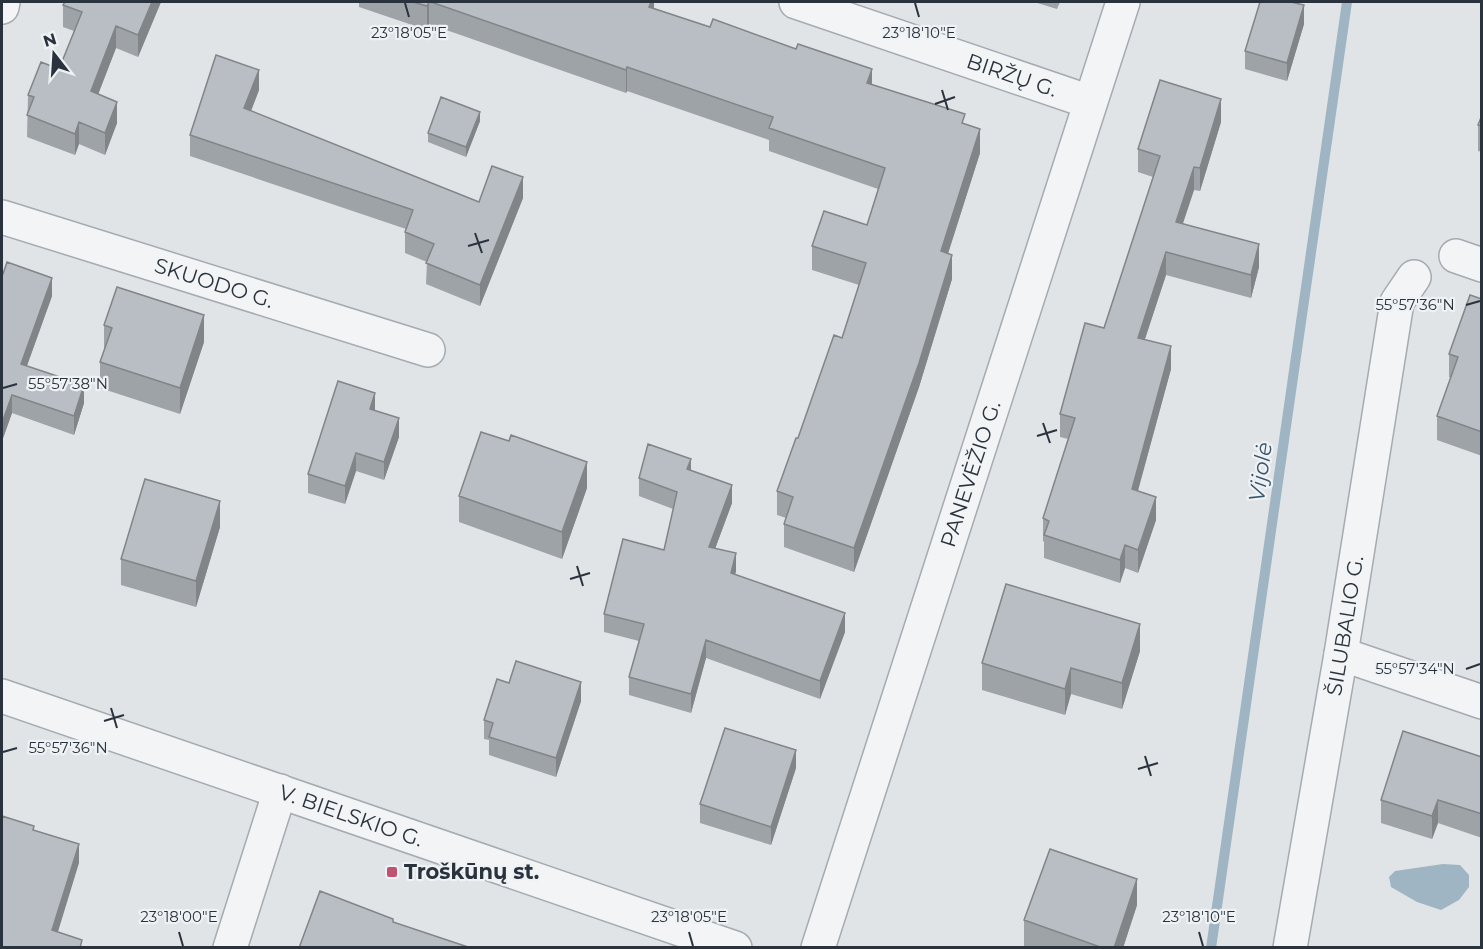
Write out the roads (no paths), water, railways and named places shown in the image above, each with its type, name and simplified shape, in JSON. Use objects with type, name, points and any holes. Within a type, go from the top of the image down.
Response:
[{"type":"street","points":[[2,7],[3,2]]},
{"type":"street","name":"BIRŽŲ G.","points":[[796,2],[1090,102]]},
{"type":"street","name":"PANEVĖŽIO G.","points":[[818,948],[1123,2]]},
{"type":"street","name":"SKUODO G.","points":[[2,217],[428,350]]},
{"type":"street","name":"ŠILUBALIO G.","points":[[1290,948],[1406,290]]},
{"type":"street","points":[[1341,654],[1482,702]]},
{"type":"street","name":"V. BIELSKIO G.","points":[[2,696],[735,948]]},
{"type":"street","points":[[230,948],[280,791]]},
{"type":"water","points":[[1443,864],[1460,865],[1469,875],[1469,887],[1459,900],[1441,910],[1417,902],[1391,887],[1389,877],[1395,871]]},
{"type":"waterway","name":"Vijolė","points":[[1211,948],[1347,2]]},
{"type":"place","name":"Troškūnų st.","points":[[392,872]]}]
